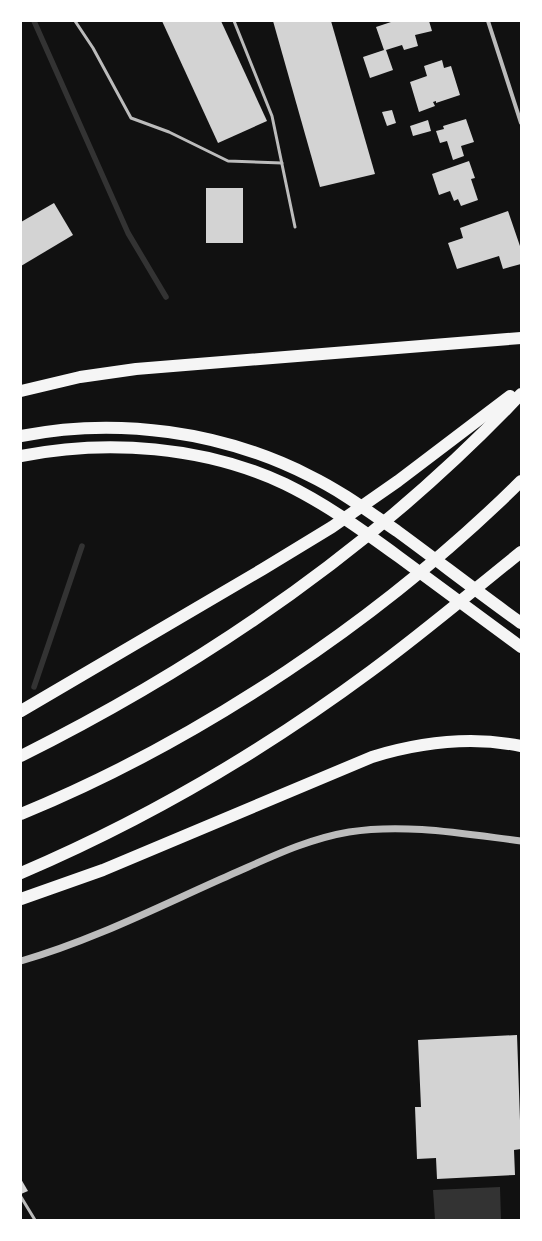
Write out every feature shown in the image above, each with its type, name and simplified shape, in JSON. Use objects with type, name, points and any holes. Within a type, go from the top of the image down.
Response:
[{"type":"highway","points":[[21,391],[80,376],[136,369],[521,338]]},
{"type":"highway","points":[[21,711],[244,581],[332,527],[398,481],[521,388]]},
{"type":"highway","points":[[21,756],[153,684],[224,639],[292,592],[357,543],[420,490],[482,434],[521,394]]},
{"type":"highway","points":[[21,436],[53,431],[102,428],[145,430],[190,436],[231,445],[272,458],[311,476],[334,489],[392,528],[521,623]]},
{"type":"highway","points":[[21,456],[78,448],[124,448],[166,451],[207,459],[248,470],[284,484],[317,501],[362,530],[521,647]]},
{"type":"highway","points":[[21,814],[145,756],[257,690],[323,645],[393,593],[458,539],[521,481]]},
{"type":"highway","points":[[21,873],[128,823],[196,786],[268,742],[372,670],[521,552]]},
{"type":"highway","points":[[21,899],[102,870],[372,757],[412,746],[452,741],[494,742],[521,746]]},
{"type":"street","points":[[488,21],[521,123]]},
{"type":"street","points":[[21,961],[79,942],[278,854],[330,836],[351,832],[392,829],[521,840]]},
{"type":"lane","points":[[75,21],[93,48],[131,118],[169,132],[228,161],[282,163]]},
{"type":"lane","points":[[234,21],[272,116],[295,227]]},
{"type":"lane","points":[[21,1197],[35,1220]]},
{"type":"shaded area","points":[[500,1187],[501,1220],[435,1220],[433,1190]]},
{"type":"building","points":[[162,21],[221,21],[267,121],[218,143]]},
{"type":"building","points":[[273,21],[331,21],[375,174],[320,187]]},
{"type":"building","points":[[394,21],[429,21],[432,31],[415,35],[418,46],[404,50],[402,45],[386,50],[393,70],[370,78],[363,57],[384,50],[376,27]]},
{"type":"building","points":[[442,60],[444,68],[451,66],[460,95],[436,103],[436,101],[433,102],[435,106],[419,112],[410,82],[427,76],[424,66]]},
{"type":"building","points":[[392,110],[396,123],[387,126],[382,112]]},
{"type":"building","points":[[466,119],[474,142],[461,146],[464,156],[453,160],[447,141],[440,143],[436,131],[444,129],[443,126]]},
{"type":"building","points":[[428,120],[431,131],[413,136],[410,126]]},
{"type":"building","points":[[469,161],[475,178],[471,179],[478,200],[461,206],[458,199],[454,201],[450,191],[439,195],[432,174]]},
{"type":"building","points":[[206,188],[243,188],[243,243],[206,243]]},
{"type":"building","points":[[54,203],[73,235],[21,266],[21,222]]},
{"type":"building","points":[[508,211],[521,249],[521,264],[503,269],[499,256],[457,269],[448,243],[463,238],[460,228]]},
{"type":"building","points":[[517,1035],[521,1149],[514,1150],[515,1175],[437,1179],[436,1158],[417,1159],[415,1107],[421,1107],[418,1040]]},
{"type":"building","points":[[21,1179],[28,1191],[21,1194]]},
{"type":"waterway","points":[[34,21],[128,233],[166,297]]},
{"type":"waterway","points":[[34,687],[82,546]]}]
